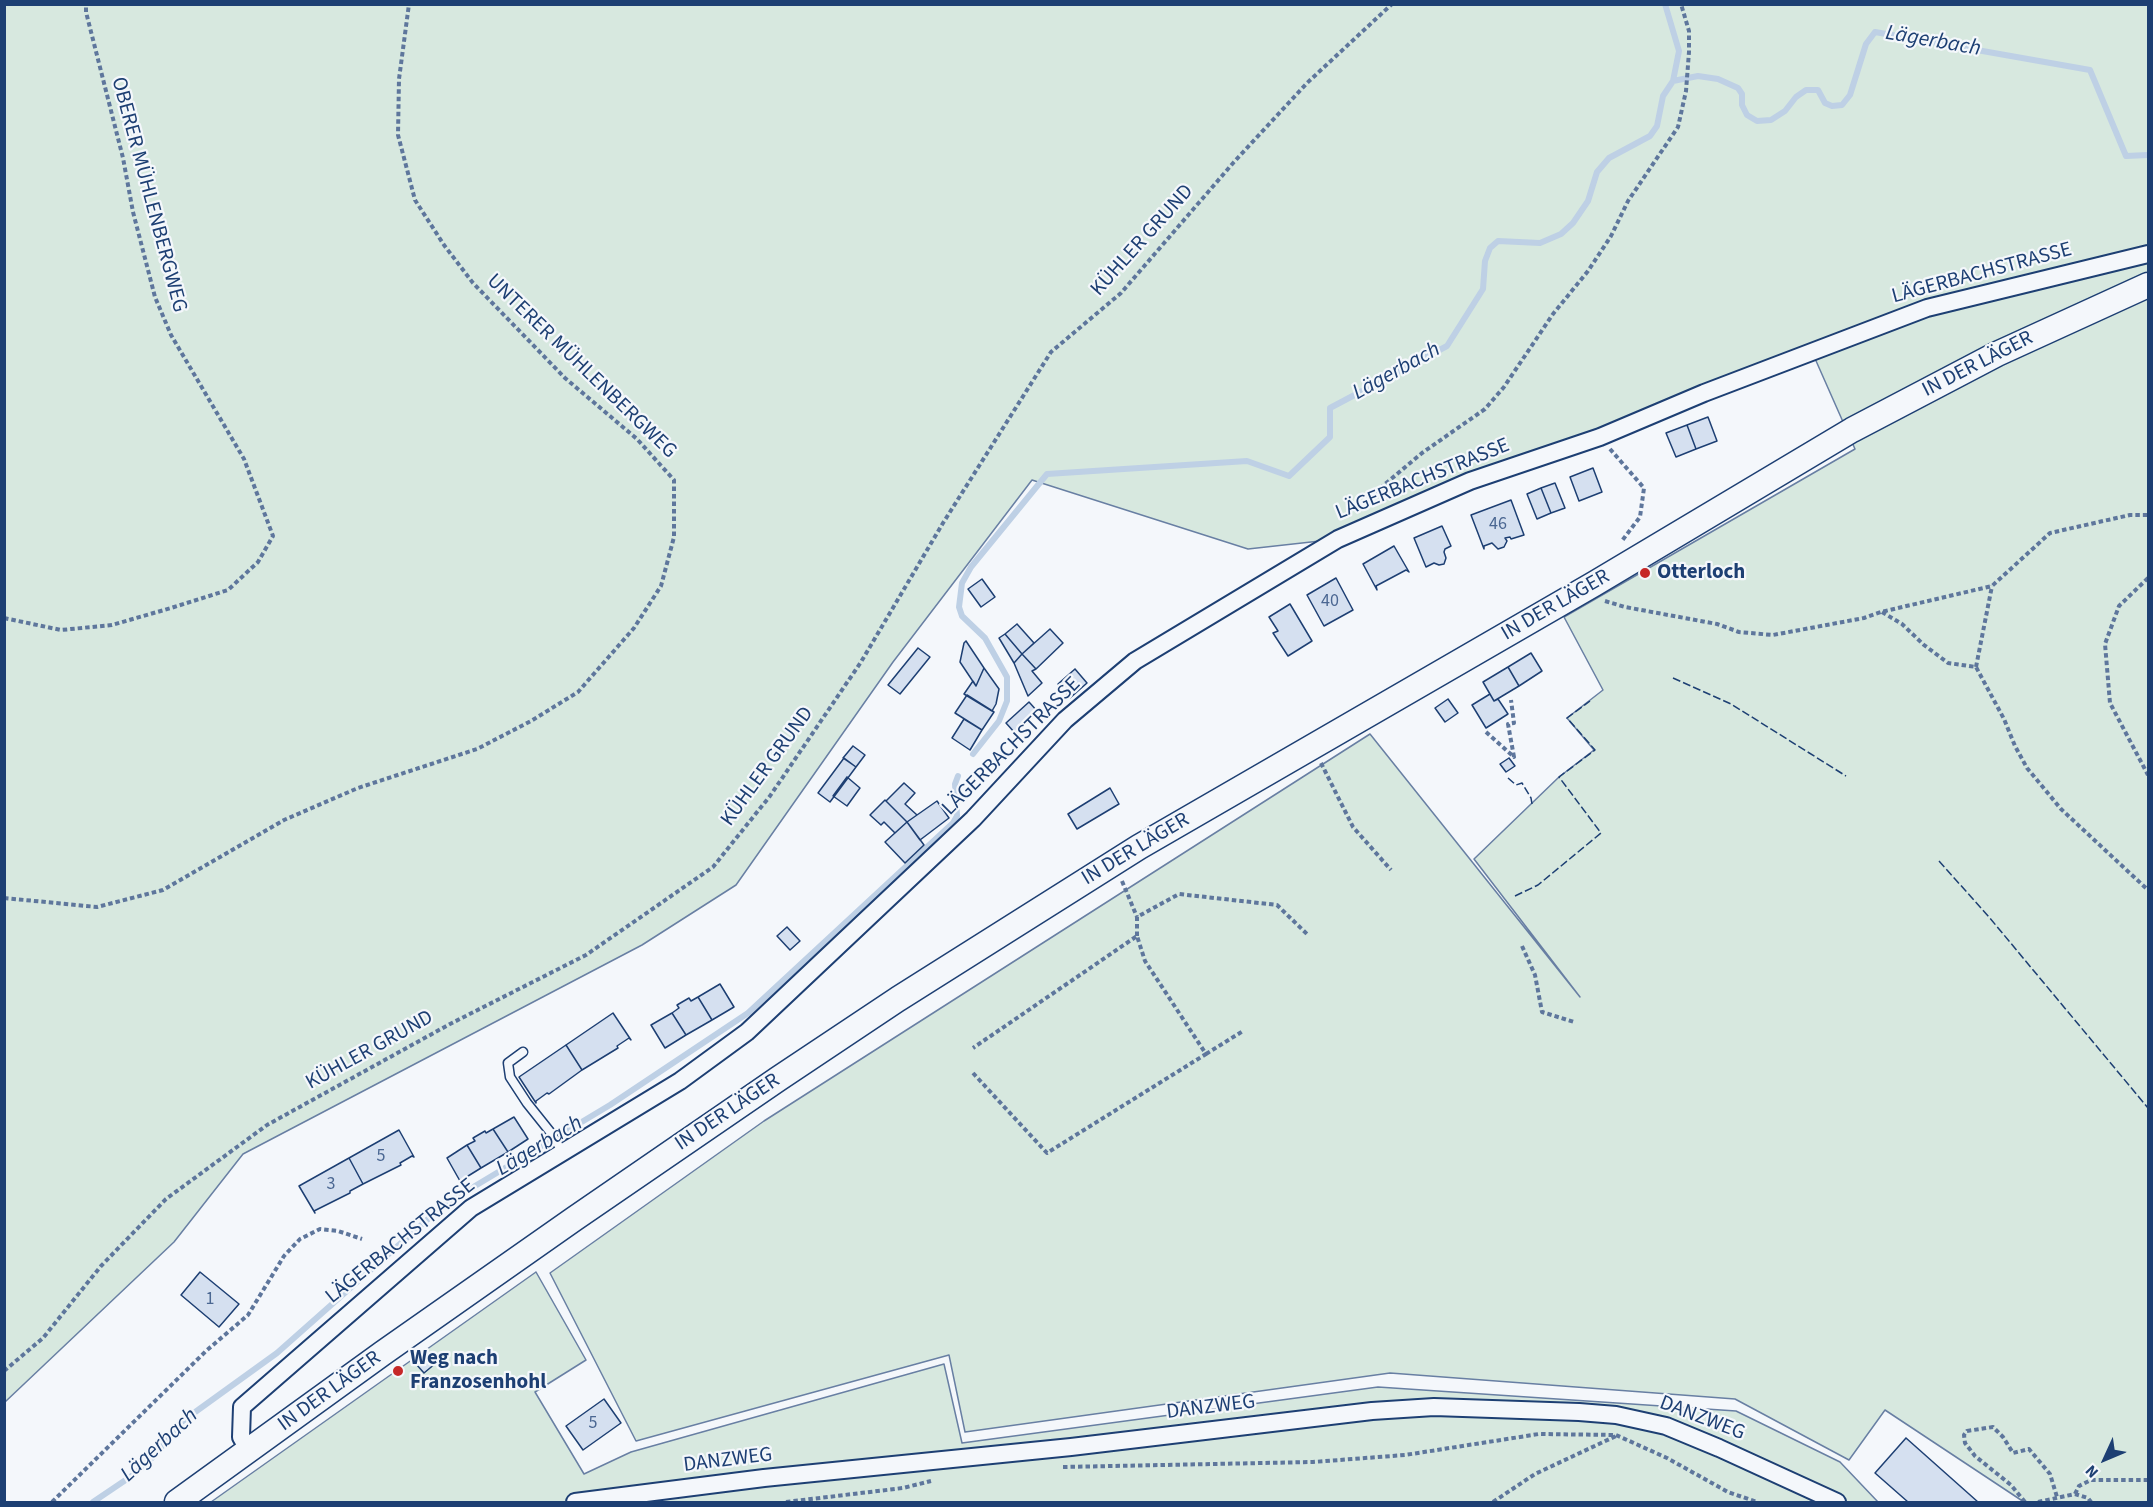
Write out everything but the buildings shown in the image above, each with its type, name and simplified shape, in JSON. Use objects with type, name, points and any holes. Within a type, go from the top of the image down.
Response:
[{"type":"main road","name":"IN DER LÄGER","points":[[177,1503],[383,1353],[778,1079],[1114,862],[1594,584],[1852,430],[1997,354],[2148,285]]},
{"type":"street","name":"LÄGERBACHSTRASSE","points":[[249,1451],[241,1437],[242,1407],[471,1208],[560,1149],[680,1081],[747,1032],[973,819],[1065,720],[1136,661],[1338,539],[1470,481],[1600,437],[1704,393],[1927,308],[2148,254]]},
{"type":"street","name":"DANZWEG","points":[[575,1503],[764,1478],[1071,1447],[1372,1411],[1434,1407],[1616,1415],[1666,1426],[1837,1503]]},
{"type":"lane","points":[[523,1052],[508,1063],[510,1077],[560,1149]]},
{"type":"path","name":"OBERER MÜHLENBERGWEG","points":[[4,618],[61,630],[112,624],[171,608],[228,590],[258,562],[273,536],[244,459],[171,335],[156,297],[132,212],[123,158],[88,22],[86,4]]},
{"type":"path","name":"UNTERER MÜHLENBERGWEG","points":[[4,898],[97,908],[162,890],[284,820],[358,788],[477,749],[531,721],[578,692],[634,628],[661,586],[674,537],[674,480],[637,439],[565,378],[473,283],[444,245],[415,200],[398,135],[399,79],[409,4]]},
{"type":"path","name":"KÜHLER GRUND","points":[[4,1371],[43,1338],[101,1266],[166,1199],[267,1125],[450,1024],[586,955],[712,867],[770,796],[861,662],[943,523],[1051,352],[1121,292],[1234,162],[1307,83],[1392,4]]},
{"type":"path","points":[[1356,512],[1422,453],[1485,409],[1504,387],[1553,314],[1588,271],[1611,236],[1628,201],[1678,127],[1689,67],[1689,31],[1681,4]]},
{"type":"path","points":[[1600,437],[1644,488],[1640,517],[1615,551]]},
{"type":"path","points":[[1594,584],[1605,602],[1717,624],[1739,632],[1773,635],[1852,621],[1992,586],[2050,533],[2130,515],[2148,515]]},
{"type":"path","points":[[2148,578],[2120,606],[2105,644],[2110,703],[2148,775]]},
{"type":"path","points":[[1992,586],[1976,667],[2004,718],[2015,747],[2027,768],[2061,809],[2148,890]]},
{"type":"path","points":[[1881,612],[1902,624],[1948,663],[1976,667]]},
{"type":"path","points":[[1486,732],[1514,757],[1508,724],[1514,723],[1511,700]]},
{"type":"path","points":[[1312,747],[1353,827],[1391,870]]},
{"type":"path","points":[[1114,862],[1137,917],[1137,936],[1145,961],[1206,1054]]},
{"type":"path","points":[[1137,917],[1179,894],[1277,905],[1308,935]]},
{"type":"path","points":[[973,1048],[1137,936]]},
{"type":"path","points":[[1522,946],[1535,975],[1542,1012],[1574,1022]]},
{"type":"path","points":[[973,1073],[1047,1153],[1244,1031]]},
{"type":"path","name":"LÄGERBACHSTRASSE","points":[[52,1503],[206,1351],[248,1315],[285,1256],[300,1239],[320,1229],[338,1231],[362,1239]]},
{"type":"path","points":[[2025,1503],[2011,1485],[1975,1456],[1965,1443],[1964,1435],[1967,1431],[1993,1427],[2003,1437],[2013,1453],[2029,1449],[2050,1474],[2057,1497]]},
{"type":"path","points":[[1061,1467],[1313,1462],[1406,1455],[1539,1434],[1616,1435],[1667,1458],[1728,1492],[1757,1503]]},
{"type":"path","points":[[1493,1503],[1535,1474],[1616,1435]]},
{"type":"path","points":[[786,1503],[903,1488],[940,1479]]},
{"type":"path","points":[[2074,1494],[2079,1486],[2091,1480],[2148,1480]]},
{"type":"path","points":[[2038,1503],[2074,1494],[2088,1498],[2091,1503]]},
{"type":"shaded area","points":[[5,5],[2148,5],[2148,1502],[2024,1502],[1885,1410],[1849,1460],[1735,1399],[1390,1373],[965,1432],[949,1355],[636,1441],[550,1273],[764,1121],[1370,734],[1580,997],[1474,859],[1559,777],[1594,750],[1567,718],[1603,690],[1564,617],[1855,449],[1809,345],[1338,539],[1248,549],[1032,480],[893,662],[736,885],[642,945],[243,1154],[174,1242],[5,1402]]},
{"type":"shaded area","points":[[536,1272],[586,1360],[535,1392],[584,1474],[631,1452],[944,1364],[962,1443],[1378,1387],[1736,1411],[1840,1462],[1878,1502],[211,1502]]},
{"type":"waterway","points":[[1665,4],[1679,51],[1673,81]]},
{"type":"waterway","name":"Lägerbach","points":[[973,754],[999,721],[1007,701],[1007,677],[985,638],[962,616],[959,607],[962,583],[971,567],[1047,474],[1247,461],[1289,476],[1330,437],[1330,408],[1447,346],[1483,289],[1485,261],[1490,248],[1498,241],[1540,243],[1561,234],[1573,223],[1588,201],[1597,172],[1609,158],[1650,136],[1657,126],[1663,96],[1673,81],[1698,76],[1718,79],[1738,88],[1742,94],[1742,105],[1747,115],[1757,121],[1771,120],[1785,111],[1796,97],[1806,90],[1818,90],[1825,103],[1832,106],[1842,105],[1850,95],[1866,44],[1875,32],[2090,70],[2126,156],[2148,155]]},
{"type":"waterway","name":"Lägerbach","points":[[93,1502],[136,1473],[157,1453],[180,1423],[277,1353],[445,1204],[610,1105],[748,1013],[953,823],[957,816],[955,784],[958,776]]},
{"type":"fence","points":[[1673,678],[1731,704],[1846,776]]},
{"type":"fence","points":[[1515,896],[1538,885],[1601,833],[1559,777],[1595,750],[1567,718],[1590,701]]},
{"type":"fence","points":[[1508,778],[1516,785],[1522,783],[1532,804]]},
{"type":"fence","points":[[1939,861],[1989,917],[2148,1108]]},
{"type":"place","name":"Otterloch","points":[[1645,573]]},
{"type":"place","name":"Weg nach Franzosenhohl","points":[[398,1371]]}]
